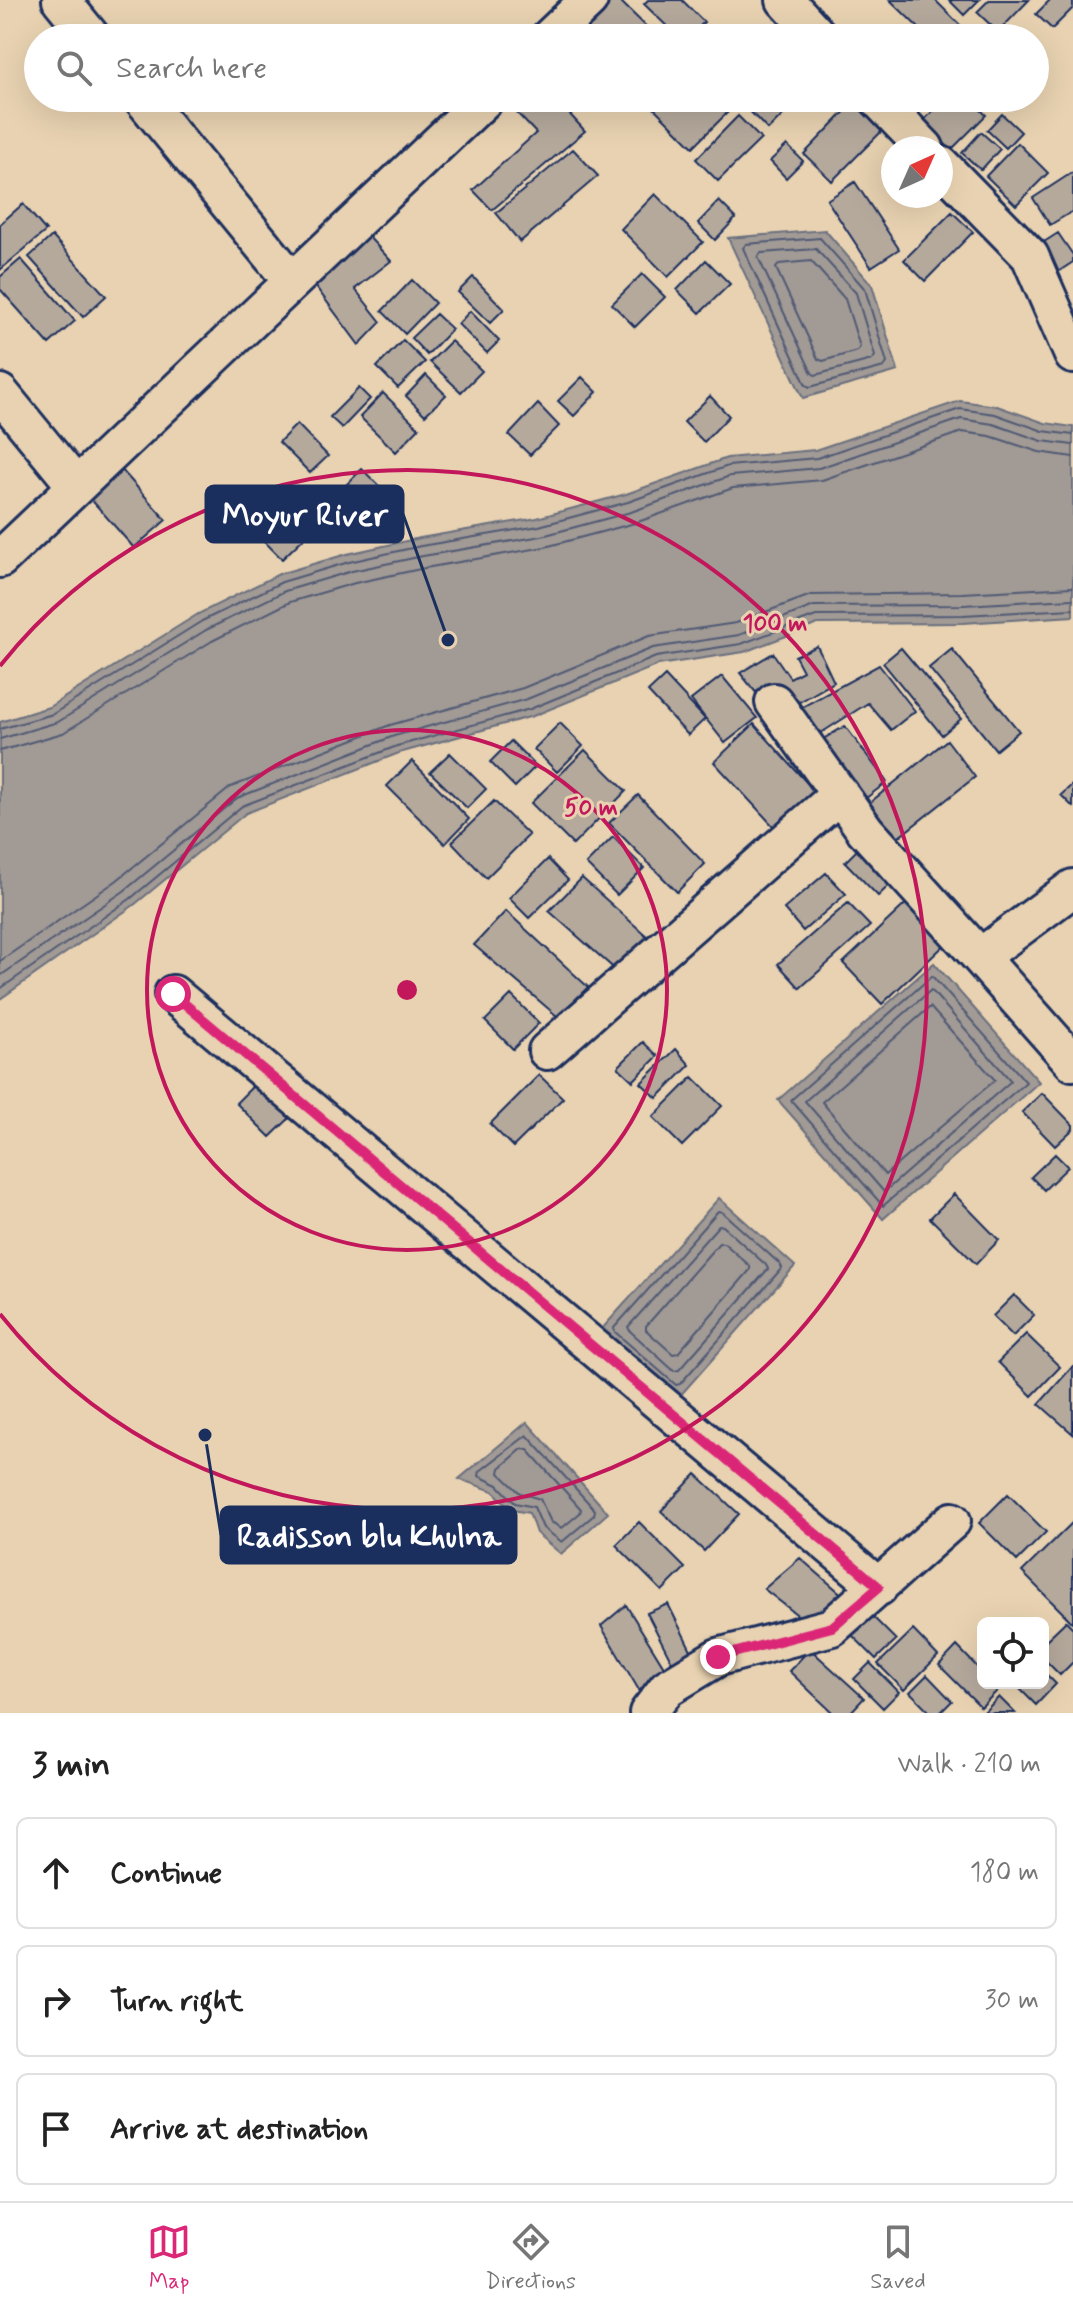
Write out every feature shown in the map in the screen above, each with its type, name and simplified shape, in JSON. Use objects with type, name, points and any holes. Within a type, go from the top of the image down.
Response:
[{"type":"street","points":[[61,0],[81,24]]},
{"type":"street","points":[[564,24],[589,0]]},
{"type":"street","points":[[785,0],[807,24]]},
{"type":"street","points":[[153,112],[292,281]]},
{"type":"street","points":[[0,559],[471,112]]},
{"type":"street","points":[[890,112],[913,136]]},
{"type":"street","points":[[953,177],[1030,256],[1073,355]]},
{"type":"street","points":[[0,393],[76,486]]},
{"type":"street","points":[[774,702],[865,830],[1073,1062]]},
{"type":"street","points":[[547,1051],[840,794]]},
{"type":"street","points":[[980,957],[1073,888]]},
{"type":"street","points":[[173,994],[879,1587]]},
{"type":"street","points":[[648,1713],[667,1688],[718,1657],[832,1627],[952,1521]]},
{"type":"water","points":[[825,230],[872,285],[898,371],[803,398],[728,238]]},
{"type":"water","points":[[960,401],[997,406],[1045,423],[1073,427],[1073,616],[963,623],[818,624],[744,652],[658,665],[533,716],[399,753],[246,813],[134,905],[0,999],[0,722],[49,707],[198,614],[279,574],[347,554],[420,538],[537,518],[626,494],[727,458],[815,450]]},
{"type":"water","points":[[934,963],[1039,1082],[883,1219],[778,1100]]},
{"type":"water","points":[[719,1198],[795,1266],[678,1398],[601,1330]]},
{"type":"water","points":[[527,1422],[608,1513],[561,1554],[536,1533],[529,1513],[512,1510],[493,1491],[459,1479]]},
{"type":"building","points":[[611,0],[619,0],[644,24],[586,24]]},
{"type":"building","points":[[648,0],[682,0],[704,22],[665,24],[644,4]]},
{"type":"building","points":[[890,0],[935,0],[959,24],[915,24]]},
{"type":"building","points":[[949,0],[979,0],[964,15]]},
{"type":"building","points":[[989,0],[1029,0],[1006,24],[990,24],[977,12]]},
{"type":"building","points":[[1050,0],[1073,0],[1073,8],[1052,29],[1036,14]]},
{"type":"building","points":[[516,112],[568,112],[585,131],[492,210],[473,190],[536,133]]},
{"type":"building","points":[[658,112],[728,112],[693,147]]},
{"type":"building","points":[[751,112],[786,112],[768,130]]},
{"type":"building","points":[[844,112],[870,112],[886,127],[832,181],[804,154]]},
{"type":"building","points":[[932,112],[983,112],[986,115],[953,148],[953,136],[937,136],[923,121]]},
{"type":"building","points":[[1002,114],[1021,132],[1006,148],[987,130]]},
{"type":"building","points":[[738,116],[761,139],[718,181],[696,159]]},
{"type":"building","points":[[981,132],[1000,149],[981,170],[962,153]]},
{"type":"building","points":[[1018,143],[1048,173],[1016,205],[986,176]]},
{"type":"building","points":[[787,145],[803,161],[786,178],[770,161]]},
{"type":"building","points":[[573,149],[598,176],[520,242],[496,213]]},
{"type":"building","points":[[1073,172],[1073,211],[1050,225],[1033,198]]},
{"type":"building","points":[[855,182],[899,249],[871,267],[827,200]]},
{"type":"building","points":[[655,194],[703,242],[668,277],[621,229]]},
{"type":"building","points":[[719,201],[736,218],[715,240],[698,223]]},
{"type":"building","points":[[23,204],[46,231],[0,270],[0,224]]},
{"type":"building","points":[[952,212],[973,232],[925,281],[904,260]]},
{"type":"building","points":[[1058,233],[1073,255],[1073,262],[1050,277],[1033,249]]},
{"type":"building","points":[[366,234],[391,261],[355,289],[381,322],[359,345],[313,283]]},
{"type":"building","points":[[52,236],[106,296],[83,317],[29,257]]},
{"type":"building","points":[[21,259],[75,321],[49,344],[0,289],[0,277]]},
{"type":"building","points":[[706,260],[730,284],[700,313],[677,290]]},
{"type":"building","points":[[642,274],[665,297],[635,327],[612,304]]},
{"type":"building","points":[[473,277],[504,309],[490,323],[458,292]]},
{"type":"building","points":[[412,280],[435,303],[405,334],[382,311]]},
{"type":"building","points":[[470,311],[499,341],[487,353],[458,324]]},
{"type":"building","points":[[436,314],[452,329],[427,355],[411,338]]},
{"type":"building","points":[[403,340],[425,362],[398,388],[377,367]]},
{"type":"building","points":[[451,341],[482,371],[461,392],[430,362]]},
{"type":"building","points":[[426,375],[446,395],[425,415],[406,396]]},
{"type":"building","points":[[582,377],[597,392],[574,416],[558,401]]},
{"type":"building","points":[[359,388],[370,399],[342,428],[330,417]]},
{"type":"building","points":[[383,393],[419,428],[396,452],[360,417]]},
{"type":"building","points":[[710,396],[729,416],[704,442],[684,422]]},
{"type":"building","points":[[538,404],[559,426],[530,455],[509,435]]},
{"type":"building","points":[[297,424],[328,456],[310,473],[279,442]]},
{"type":"building","points":[[120,468],[166,520],[134,548],[88,496]]},
{"type":"building","points":[[362,469],[395,502],[366,532],[333,498]]},
{"type":"building","points":[[278,501],[310,532],[282,559],[251,528]]},
{"type":"building","points":[[817,646],[834,682],[775,716],[740,673],[773,653],[790,678],[803,671],[795,656]]},
{"type":"building","points":[[901,648],[961,719],[942,735],[883,663]]},
{"type":"building","points":[[952,649],[1019,731],[996,750],[929,668]]},
{"type":"building","points":[[879,665],[915,711],[891,730],[868,703],[810,740],[791,713]]},
{"type":"building","points":[[665,676],[705,719],[688,735],[648,692]]},
{"type":"building","points":[[722,676],[757,718],[725,743],[691,700]]},
{"type":"building","points":[[560,723],[583,746],[557,772],[534,749]]},
{"type":"building","points":[[754,724],[816,793],[775,828],[714,762]]},
{"type":"building","points":[[845,726],[887,782],[861,802],[810,747]]},
{"type":"building","points":[[947,740],[975,777],[890,844],[862,809]]},
{"type":"building","points":[[511,741],[536,766],[515,787],[490,762]]},
{"type":"building","points":[[585,750],[626,791],[573,845],[531,803]]},
{"type":"building","points":[[450,753],[486,789],[467,808],[430,772]]},
{"type":"building","points":[[412,761],[469,819],[445,844],[387,786]]},
{"type":"building","points":[[1073,784],[1073,807],[1061,795]]},
{"type":"building","points":[[638,795],[705,864],[677,892],[609,823]]},
{"type":"building","points":[[494,801],[529,835],[486,878],[452,842]]},
{"type":"building","points":[[613,837],[644,868],[617,895],[586,864]]},
{"type":"building","points":[[864,843],[898,877],[878,896],[845,862]]},
{"type":"building","points":[[548,859],[568,880],[529,918],[509,898]]},
{"type":"building","points":[[826,873],[846,894],[803,931],[784,909]]},
{"type":"building","points":[[582,878],[649,938],[618,972],[549,911]]},
{"type":"building","points":[[914,896],[953,937],[882,1004],[843,963]]},
{"type":"building","points":[[848,903],[870,926],[800,988],[778,964]]},
{"type":"building","points":[[506,911],[588,987],[558,1017],[474,945]]},
{"type":"building","points":[[511,995],[539,1023],[513,1049],[485,1021]]},
{"type":"building","points":[[643,1042],[658,1056],[633,1081],[618,1067]]},
{"type":"building","points":[[676,1049],[690,1065],[657,1098],[641,1083]]},
{"type":"building","points":[[539,1075],[563,1098],[513,1147],[490,1124]]},
{"type":"building","points":[[262,1077],[297,1111],[270,1137],[236,1103]]},
{"type":"building","points":[[693,1077],[722,1106],[682,1146],[653,1117]]},
{"type":"building","points":[[1042,1093],[1073,1125],[1073,1129],[1055,1146],[1022,1112]]},
{"type":"building","points":[[1055,1154],[1068,1167],[1044,1190],[1031,1177]]},
{"type":"building","points":[[954,1194],[999,1240],[976,1264],[930,1218]]},
{"type":"building","points":[[1014,1295],[1034,1315],[1013,1336],[993,1316]]},
{"type":"building","points":[[1026,1334],[1060,1367],[1032,1396],[998,1362]]},
{"type":"building","points":[[1073,1366],[1073,1434],[1039,1404]]},
{"type":"building","points":[[696,1474],[739,1514],[704,1551],[661,1511]]},
{"type":"building","points":[[1008,1494],[1046,1532],[1017,1561],[979,1523]]},
{"type":"building","points":[[639,1522],[685,1568],[662,1591],[616,1545]]},
{"type":"building","points":[[1073,1522],[1073,1623],[1022,1572]]},
{"type":"building","points":[[800,1558],[846,1598],[809,1624],[764,1589]]},
{"type":"building","points":[[859,1603],[896,1640],[876,1659],[839,1622]]},
{"type":"building","points":[[668,1604],[695,1658],[675,1668],[647,1613]]},
{"type":"building","points":[[626,1605],[669,1675],[640,1692],[601,1626]]},
{"type":"building","points":[[1066,1621],[1073,1628],[1073,1662],[1060,1675],[1049,1664],[1049,1637]]},
{"type":"building","points":[[913,1630],[938,1656],[904,1690],[878,1664]]},
{"type":"building","points":[[957,1646],[977,1667],[977,1689],[999,1689],[981,1707],[939,1665]]},
{"type":"building","points":[[810,1649],[864,1698],[850,1713],[833,1713],[789,1671]]},
{"type":"building","points":[[870,1663],[899,1692],[883,1708],[854,1679]]},
{"type":"building","points":[[927,1675],[952,1701],[940,1713],[931,1713],[910,1692]]},
{"type":"building","points":[[1049,1677],[1056,1684],[1036,1705],[1020,1689],[1049,1689]]},
{"type":"building","points":[[999,1697],[1015,1713],[983,1713]]},
{"type":"place","name":"Moyur River","points":[[448,640]]},
{"type":"place","name":"Radisson blu Khulna","points":[[205,1435]]},
{"type":"route","points":[[173,994],[879,1587],[832,1627],[718,1657]]}]
